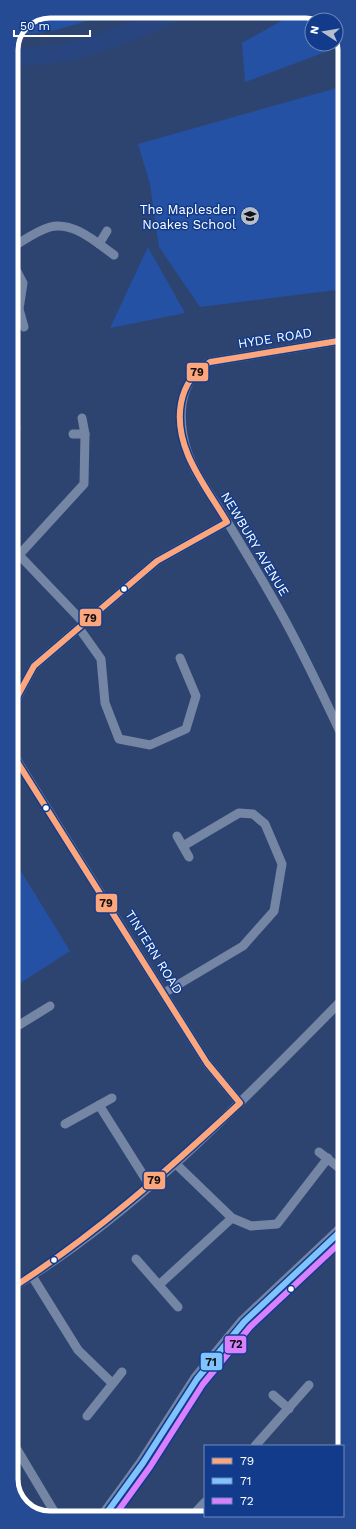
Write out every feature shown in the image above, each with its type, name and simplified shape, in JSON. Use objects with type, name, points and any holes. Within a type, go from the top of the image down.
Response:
[{"type":"main road","points":[[108,1511],[143,1463],[198,1379],[244,1322],[338,1234]]},
{"type":"street","points":[[18,244],[51,227],[70,228],[81,232],[114,255]]},
{"type":"street","points":[[99,244],[107,231]]},
{"type":"street","points":[[18,273],[23,283],[19,309],[24,327]]},
{"type":"street","name":"HYDE ROAD","points":[[210,362],[338,341]]},
{"type":"street","name":"NEWBURY AVENUE","points":[[210,362],[204,365],[190,378],[184,392],[181,421],[188,454],[274,599],[310,668],[338,727]]},
{"type":"street","points":[[18,551],[84,484],[85,434],[82,418]]},
{"type":"street","points":[[72,434],[85,434]]},
{"type":"street","points":[[18,695],[34,666],[157,561],[227,522]]},
{"type":"street","points":[[18,557],[82,626],[101,659],[105,703],[119,739],[150,745],[186,728],[196,696],[180,659]]},
{"type":"street","name":"TINTERN ROAD","points":[[18,762],[207,1063],[240,1103]]},
{"type":"street","points":[[164,993],[242,946],[248,940],[274,911],[282,864],[265,824],[253,814],[239,813],[184,846]]},
{"type":"street","points":[[177,836],[189,857]]},
{"type":"street","points":[[18,1284],[32,1276],[150,1186],[240,1103],[338,1004]]},
{"type":"street","points":[[18,1026],[50,1006]]},
{"type":"street","points":[[65,1124],[112,1098]]},
{"type":"street","points":[[99,1105],[150,1186]]},
{"type":"street","points":[[319,1152],[328,1158],[338,1168]]},
{"type":"street","points":[[176,1163],[232,1218],[251,1226],[277,1224],[328,1158]]},
{"type":"street","points":[[160,1284],[232,1218]]},
{"type":"street","points":[[136,1259],[160,1284],[178,1307]]},
{"type":"street","points":[[32,1276],[78,1350],[112,1383]]},
{"type":"street","points":[[87,1416],[122,1372]]},
{"type":"street","points":[[256,1445],[309,1385]]},
{"type":"street","points":[[273,1395],[289,1409]]},
{"type":"street","points":[[18,1451],[54,1511]]},
{"type":"street","points":[[197,1511],[204,1503]]},
{"type":"street","points":[[113,1504],[122,1511]]},
{"type":"shaded area","points":[[50,18],[96,18],[53,30],[28,34],[22,33],[27,27],[38,20]]},
{"type":"shaded area","points":[[286,18],[304,18],[304,52],[325,52],[245,82],[242,43]]},
{"type":"shaded area","name":"The Maplesden Noakes School","points":[[338,88],[338,290],[200,307],[159,247],[150,184],[138,144]]},
{"type":"shaded area","points":[[148,247],[185,313],[110,328]]},
{"type":"shaded area","points":[[18,866],[70,951],[18,984]]},
{"type":"waterway","points":[[18,57],[34,57],[77,50],[118,37],[163,18]]},
{"type":"transit line","name":"79","points":[[18,695],[34,666],[157,561],[227,522],[192,464],[181,429],[181,403],[184,391],[190,380],[199,370],[210,362],[338,341]]},
{"type":"transit line","name":"79","points":[[18,763],[207,1063],[240,1103],[186,1153],[102,1224],[43,1268],[18,1284]]},
{"type":"transit line","name":"71","points":[[108,1511],[143,1463],[197,1379],[244,1322],[338,1234]]},
{"type":"transit line","name":"72","points":[[118,1511],[150,1467],[203,1384],[250,1327],[338,1245]]},
{"type":"place","name":"The Maplesden Noakes School","points":[[250,216]]}]
